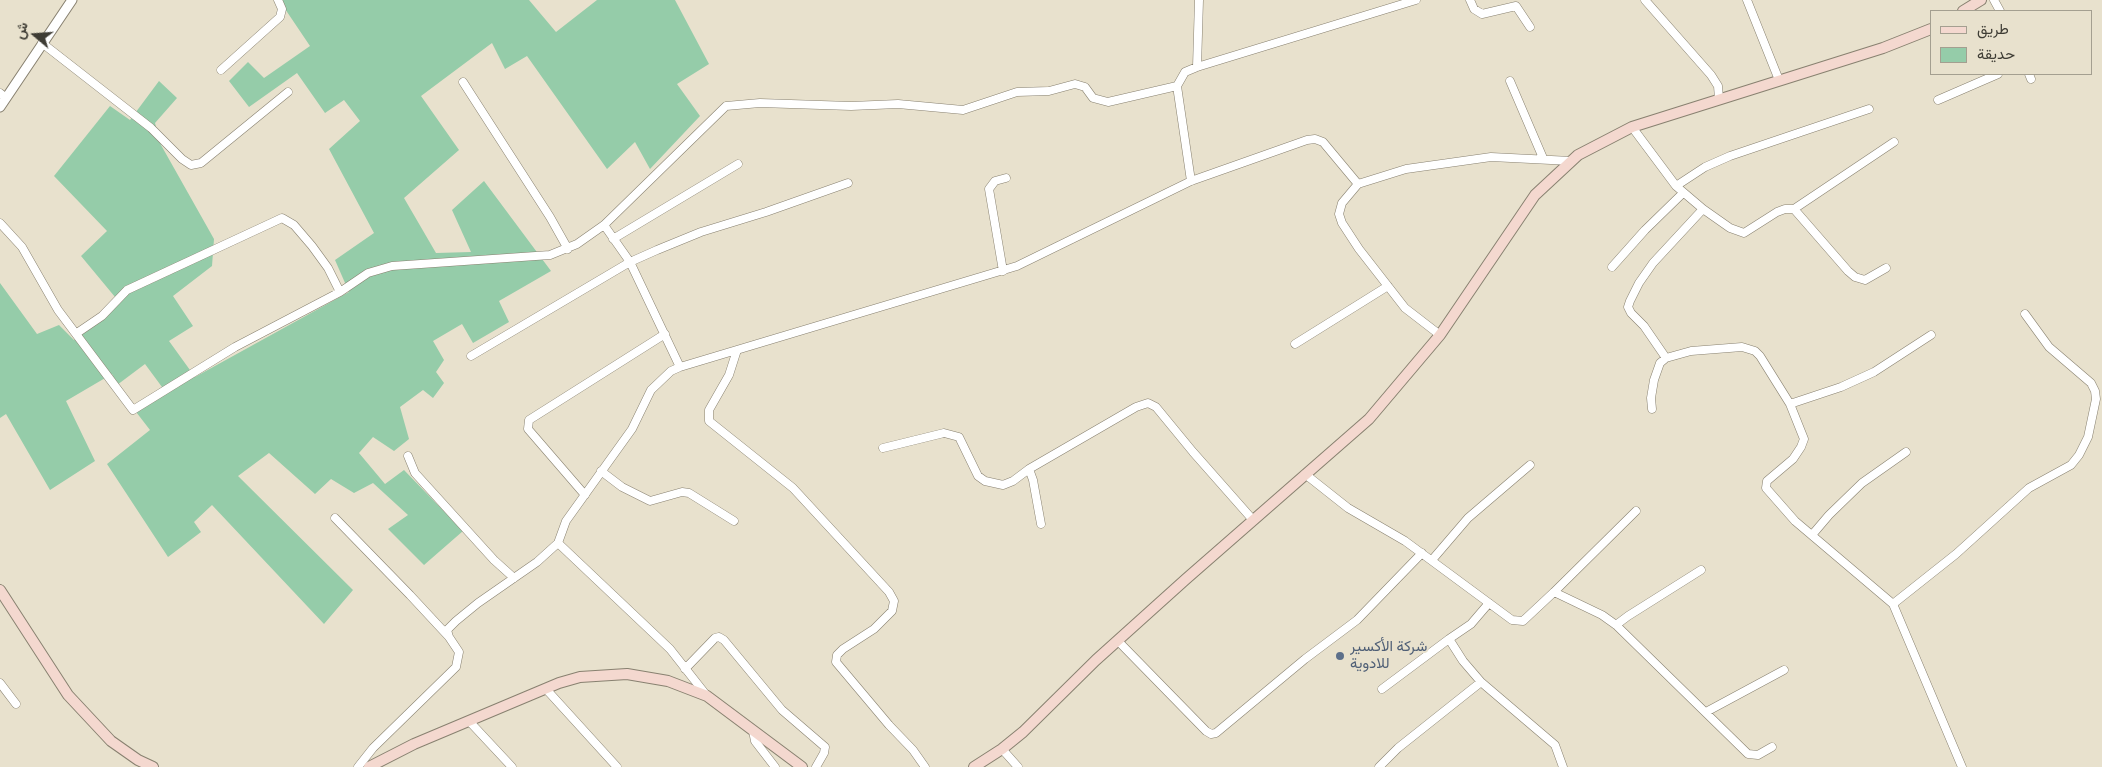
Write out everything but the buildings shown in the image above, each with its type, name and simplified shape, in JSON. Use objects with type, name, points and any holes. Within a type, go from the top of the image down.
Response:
[{"type":"main road","points":[[1965,10],[1981,0]]},
{"type":"main road","points":[[977,766],[1002,749],[1118,641],[1369,419],[1440,335],[1498,251],[1522,211],[1549,180],[1571,161],[1597,144],[1632,127],[1883,48],[1930,29]]},
{"type":"main road","points":[[0,590],[68,695],[111,741],[138,760],[153,767]]},
{"type":"main road","points":[[369,767],[414,744],[546,689],[580,677],[627,674],[668,680],[707,696],[802,767]]},
{"type":"street","points":[[0,106],[3,95],[72,0]]},
{"type":"street","points":[[221,70],[280,17],[282,9],[278,0]]},
{"type":"street","points":[[1196,66],[1199,0]]},
{"type":"street","points":[[1191,181],[1178,86],[1186,72],[1196,66],[1416,0]]},
{"type":"street","points":[[1470,0],[1474,9],[1482,14],[1516,6],[1530,27]]},
{"type":"street","points":[[1645,0],[1711,75],[1718,86],[1719,99]]},
{"type":"street","points":[[1747,0],[1779,80]]},
{"type":"street","points":[[42,43],[151,128],[182,159],[192,165],[201,163],[288,92]]},
{"type":"street","points":[[1938,100],[1996,75]]},
{"type":"street","points":[[1510,81],[1543,158]]},
{"type":"street","points":[[463,82],[550,217],[568,249]]},
{"type":"street","points":[[0,223],[22,248],[58,310],[77,333],[130,409],[136,410],[235,347],[340,292],[368,273],[392,266],[534,257],[568,249],[604,224],[726,106],[760,103],[851,106],[898,104],[963,110],[1017,92],[1049,91],[1075,84],[1084,87],[1093,98],[1108,102],[1178,86]]},
{"type":"street","points":[[1676,186],[1705,167],[1730,156],[1869,110]]},
{"type":"street","points":[[1632,127],[1683,193],[1730,228],[1744,233],[1785,208],[1794,209],[1894,142]]},
{"type":"street","points":[[449,637],[447,630],[478,603],[537,562],[558,543],[566,521],[632,429],[651,390],[660,380],[680,367],[925,292],[1003,271],[1081,236],[1191,181],[1315,139],[1323,142],[1358,184]]},
{"type":"street","points":[[1440,335],[1405,308],[1359,249],[1342,223],[1339,214],[1342,203],[1358,184],[1406,169],[1491,157],[1543,158],[1571,161]]},
{"type":"street","points":[[613,239],[738,164]]},
{"type":"street","points":[[1003,271],[989,189],[995,181],[1006,178]]},
{"type":"street","points":[[471,356],[630,262],[700,232],[766,212],[848,183]]},
{"type":"street","points":[[1612,267],[1645,230],[1683,193]]},
{"type":"street","points":[[1666,358],[1628,307],[1630,300],[1653,262],[1703,209]]},
{"type":"street","points":[[1794,209],[1856,276],[1865,280],[1886,268]]},
{"type":"street","points":[[77,333],[102,316],[127,290],[282,218],[294,225],[312,246],[328,268],[340,292]]},
{"type":"street","points":[[604,224],[630,262],[680,367]]},
{"type":"street","points":[[1294,344],[1388,286]]},
{"type":"street","points":[[1893,604],[1956,554],[2029,488],[2071,465],[2088,438],[2096,391],[2091,383],[2049,347],[2025,314]]},
{"type":"street","points":[[585,495],[528,429],[529,420],[665,334]]},
{"type":"street","points":[[1790,404],[1841,387],[1874,372],[1931,335]]},
{"type":"street","points":[[1652,409],[1651,398],[1654,380],[1660,363],[1666,358],[1691,351],[1748,348],[1760,356],[1790,404],[1801,426],[1804,438],[1801,448],[1764,484],[1795,521],[1893,604],[1962,767]]},
{"type":"street","points":[[737,350],[729,375],[709,410],[709,421],[793,488],[889,592],[894,601],[892,611],[874,629],[843,649],[837,655],[836,662],[889,725],[914,750],[925,767]]},
{"type":"street","points":[[883,448],[944,433],[959,437],[978,476],[985,482],[1003,485],[1013,481],[1029,469],[1136,407],[1151,404],[1156,407],[1192,452],[1253,520]]},
{"type":"street","points":[[1812,535],[1829,515],[1862,483],[1906,452]]},
{"type":"street","points":[[408,456],[415,474],[494,560],[514,578]]},
{"type":"street","points":[[1432,560],[1468,518],[1530,465]]},
{"type":"street","points":[[1029,469],[1033,480],[1040,524]]},
{"type":"street","points":[[601,471],[622,487],[650,501],[682,492],[689,493],[734,521]]},
{"type":"street","points":[[1305,474],[1348,508],[1371,520],[1422,553],[1512,620],[1523,621],[1636,511]]},
{"type":"street","points":[[335,518],[449,637],[459,652],[456,667],[373,748],[358,767]]},
{"type":"street","points":[[558,543],[670,649],[707,696]]},
{"type":"street","points":[[1118,641],[1206,731],[1210,734],[1216,733],[1305,659],[1357,620],[1422,553]]},
{"type":"street","points":[[1616,625],[1701,570]]},
{"type":"street","points":[[1554,592],[1576,601],[1616,625],[1748,754],[1758,756],[1772,747]]},
{"type":"street","points":[[1382,689],[1471,624],[1489,603]]},
{"type":"street","points":[[685,669],[715,638],[719,637],[724,640],[782,710],[825,747],[824,753],[816,767]]},
{"type":"street","points":[[1449,639],[1463,661],[1481,682],[1555,745],[1563,767]]},
{"type":"street","points":[[1706,712],[1784,670]]},
{"type":"street","points":[[1379,767],[1398,748],[1481,682]]},
{"type":"street","points":[[0,683],[16,704]]},
{"type":"street","points":[[546,689],[617,767]]},
{"type":"street","points":[[469,721],[512,767]]},
{"type":"street","points":[[753,731],[755,741],[776,767]]},
{"type":"street","points":[[1002,749],[1018,767]]},
{"type":"green space","points":[[279,0],[529,0],[556,32],[597,0],[675,0],[709,64],[677,84],[700,116],[650,169],[635,142],[607,169],[527,56],[505,69],[492,43],[421,96],[459,150],[404,198],[436,253],[471,252],[452,210],[484,181],[551,271],[499,301],[509,322],[473,343],[462,324],[433,341],[444,360],[436,372],[444,383],[433,398],[423,390],[400,407],[409,439],[394,451],[373,437],[359,453],[385,484],[404,470],[463,531],[424,565],[388,529],[408,515],[373,483],[354,493],[331,479],[315,494],[269,453],[238,476],[353,590],[324,624],[212,505],[194,522],[201,532],[168,557],[107,464],[150,430],[133,408],[162,387],[145,364],[117,385],[112,374],[66,401],[95,461],[50,490],[6,414],[0,418],[0,283],[37,334],[59,325],[74,340],[120,303],[81,256],[107,231],[54,176],[110,106],[130,120],[159,81],[177,98],[155,123],[161,145],[214,239],[212,266],[173,296],[193,326],[169,341],[195,377],[349,292],[335,260],[374,233],[329,149],[360,121],[344,100],[325,113],[297,73],[249,107],[229,81],[248,62],[264,78],[310,46]]},
{"type":"place","name":"شركة الأكسير للادوية","points":[[1340,656]]}]
